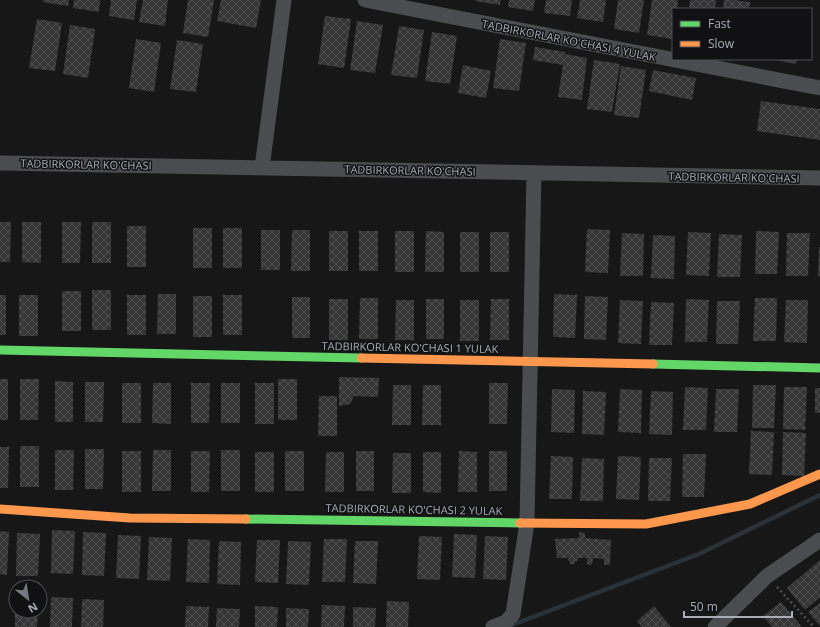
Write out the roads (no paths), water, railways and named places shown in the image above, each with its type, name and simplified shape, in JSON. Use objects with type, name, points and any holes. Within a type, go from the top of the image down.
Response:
[{"type":"street","points":[[262,168],[284,0]]},
{"type":"street","name":"TADBIRKORLAR KO'CHASI 4 YULAK","points":[[365,0],[672,59]]},
{"type":"street","name":"TADBIRKORLAR KO'CHASI 4 YULAK","points":[[675,60],[820,88]]},
{"type":"street","name":"TADBIRKORLAR KO'CHASI","points":[[0,163],[820,178]]},
{"type":"street","points":[[493,627],[506,622],[513,614],[528,523],[534,173]]},
{"type":"street","name":"TADBIRKORLAR KO'CHASI 1 YULAK","points":[[0,350],[820,368]]},
{"type":"street","name":"TADBIRKORLAR KO'CHASI 2 YULAK","points":[[0,509],[130,518],[646,524],[750,504],[820,474]]},
{"type":"street","points":[[715,627],[767,576],[820,540]]},
{"type":"waterway","points":[[509,626],[699,554],[820,495]]}]
